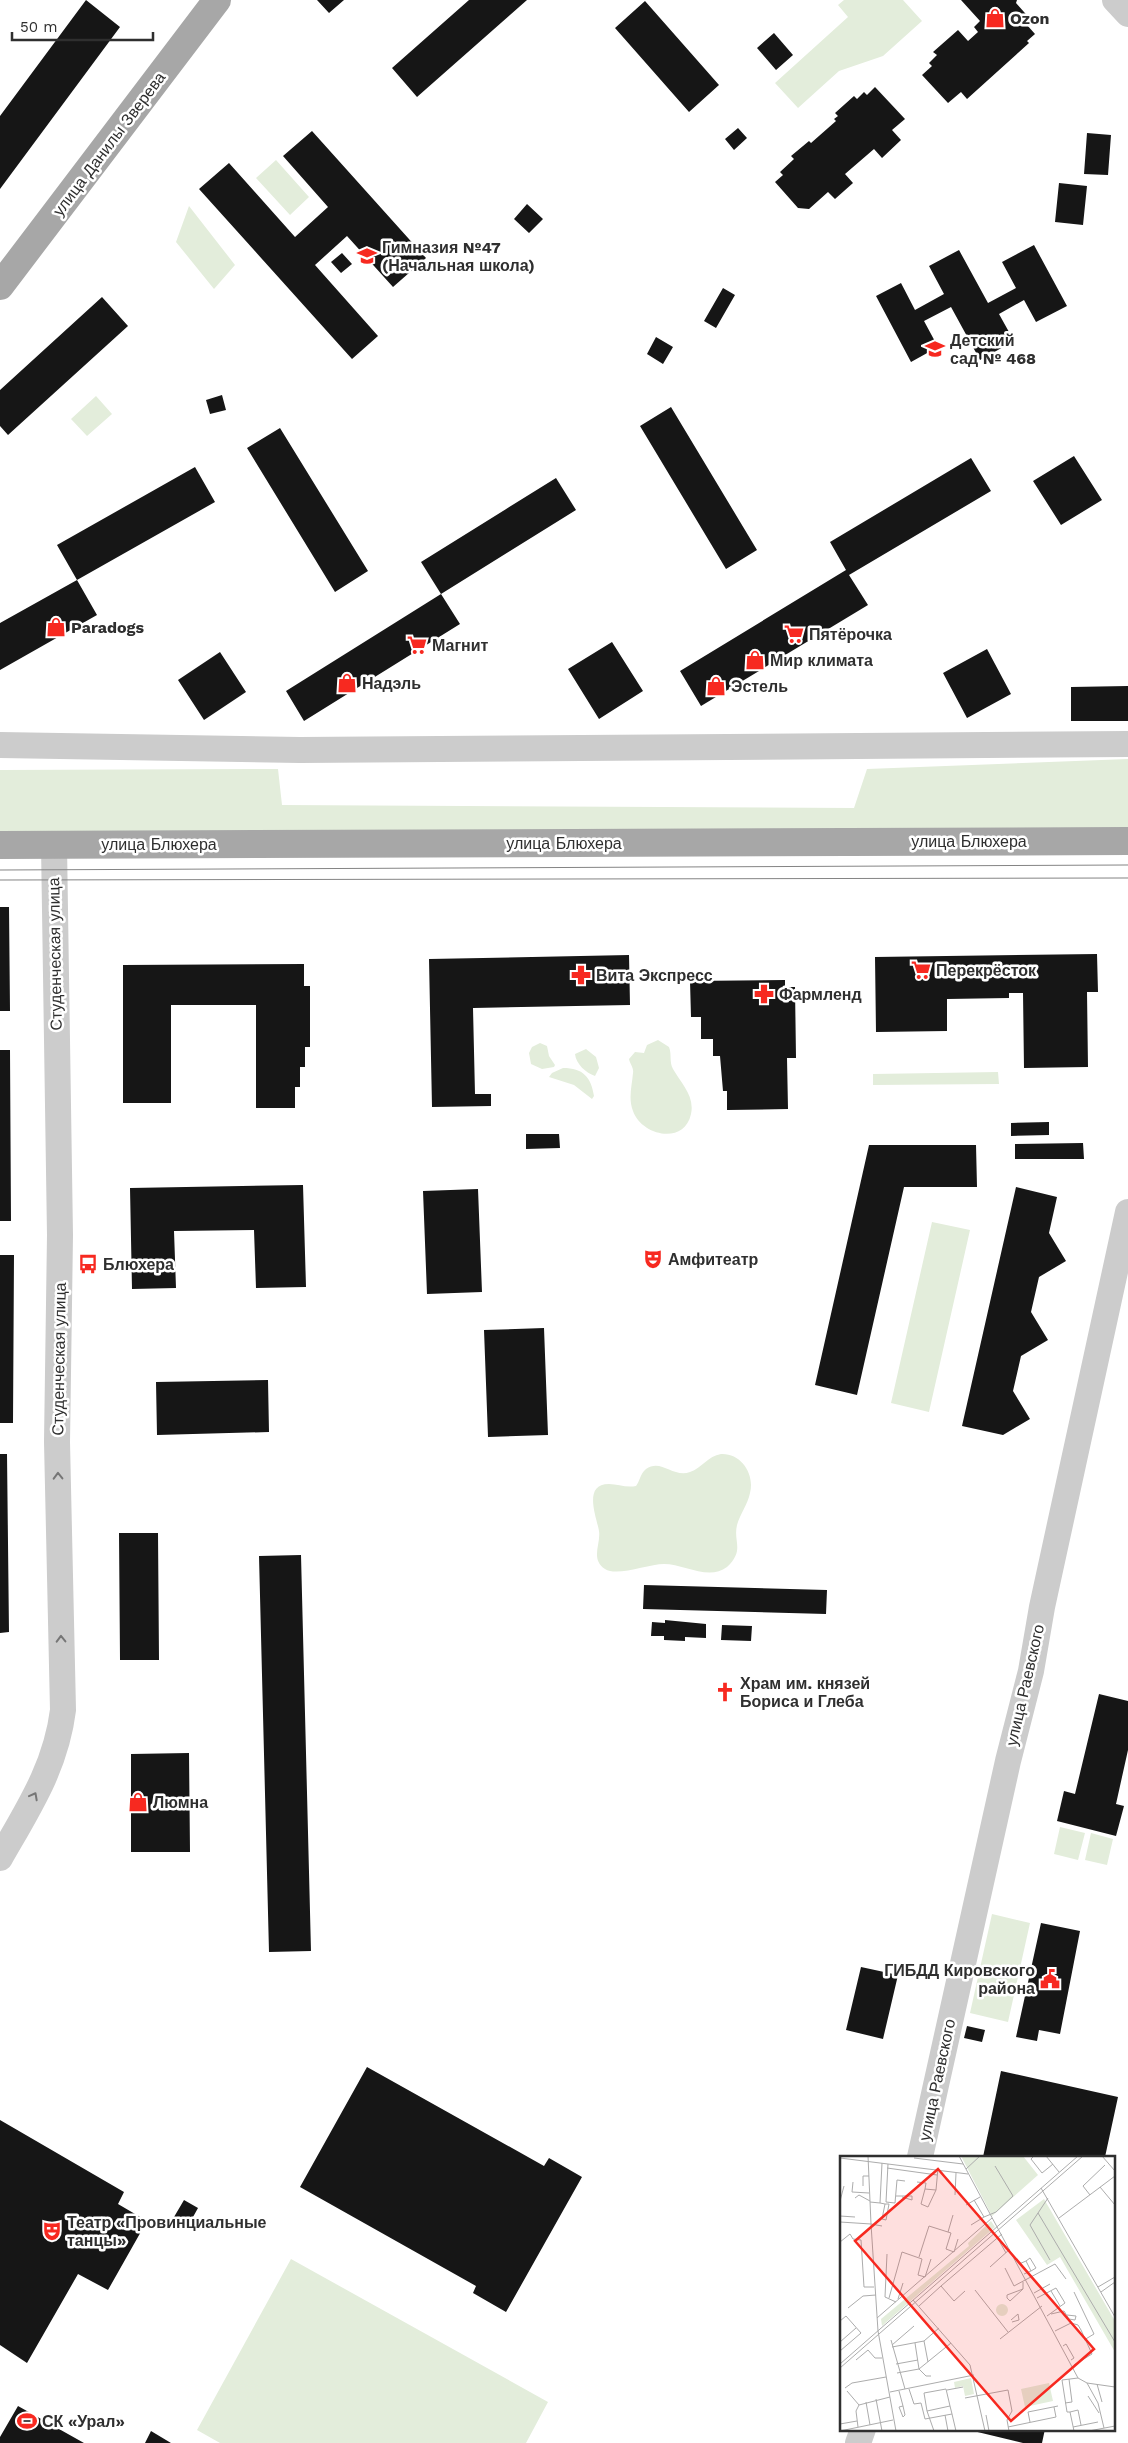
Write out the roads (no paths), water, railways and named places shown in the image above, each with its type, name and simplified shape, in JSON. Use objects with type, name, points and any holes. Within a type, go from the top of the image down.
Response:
[{"type":"main road","name":"улица Данилы Зверева","points":[[0,286],[216,0]]},
{"type":"main road","name":"улица Блюхера","points":[[0,845],[1128,841]]},
{"type":"street","points":[[1115,0],[1128,14]]},
{"type":"street","points":[[0,745],[320,750],[1128,744]]},
{"type":"street","name":"Студенческая улица","points":[[4,1843],[51,1764],[60,1736],[63,1710],[58,1442],[60,1235],[54,844]]},
{"type":"street","name":"улица Раевского","points":[[920,2156],[1008,1761],[1031,1671],[1042,1607],[1128,1212]]},
{"type":"street","points":[[858,2443],[863,2430]]},
{"type":"tram line","points":[[0,870],[1128,865]]},
{"type":"tram line","points":[[0,880],[1128,878]]},
{"type":"place","name":"Ozon","points":[[995,18]]},
{"type":"place","name":"Гимназия №47 (Начальная школа)","points":[[367,256]]},
{"type":"place","name":"Детский сад № 468","points":[[935,349]]},
{"type":"place","name":"Paradogs","points":[[56,627]]},
{"type":"place","name":"Пятёрочка","points":[[794,634]]},
{"type":"place","name":"Магнит","points":[[417,645]]},
{"type":"place","name":"Мир климата","points":[[755,660]]},
{"type":"place","name":"Надэль","points":[[347,683]]},
{"type":"place","name":"Эстель","points":[[716,686]]},
{"type":"place","name":"Перекрёсток","points":[[921,970]]},
{"type":"place","name":"Вита Экспресс","points":[[581,975]]},
{"type":"place","name":"Фармленд","points":[[764,994]]},
{"type":"place","name":"Амфитеатр","points":[[653,1259]]},
{"type":"place","name":"Блюхера","points":[[88,1264]]},
{"type":"place","name":"Храм им. князей Бориса и Глеба","points":[[725,1692]]},
{"type":"place","name":"Люмна","points":[[138,1802]]},
{"type":"place","name":"ГИБДД Кировского района","points":[[1050,1979]]},
{"type":"place","name":"Театр «Провинциальные танцы»","points":[[52,2231]]},
{"type":"place","name":"СК «Урал»","points":[[27,2421]]}]
